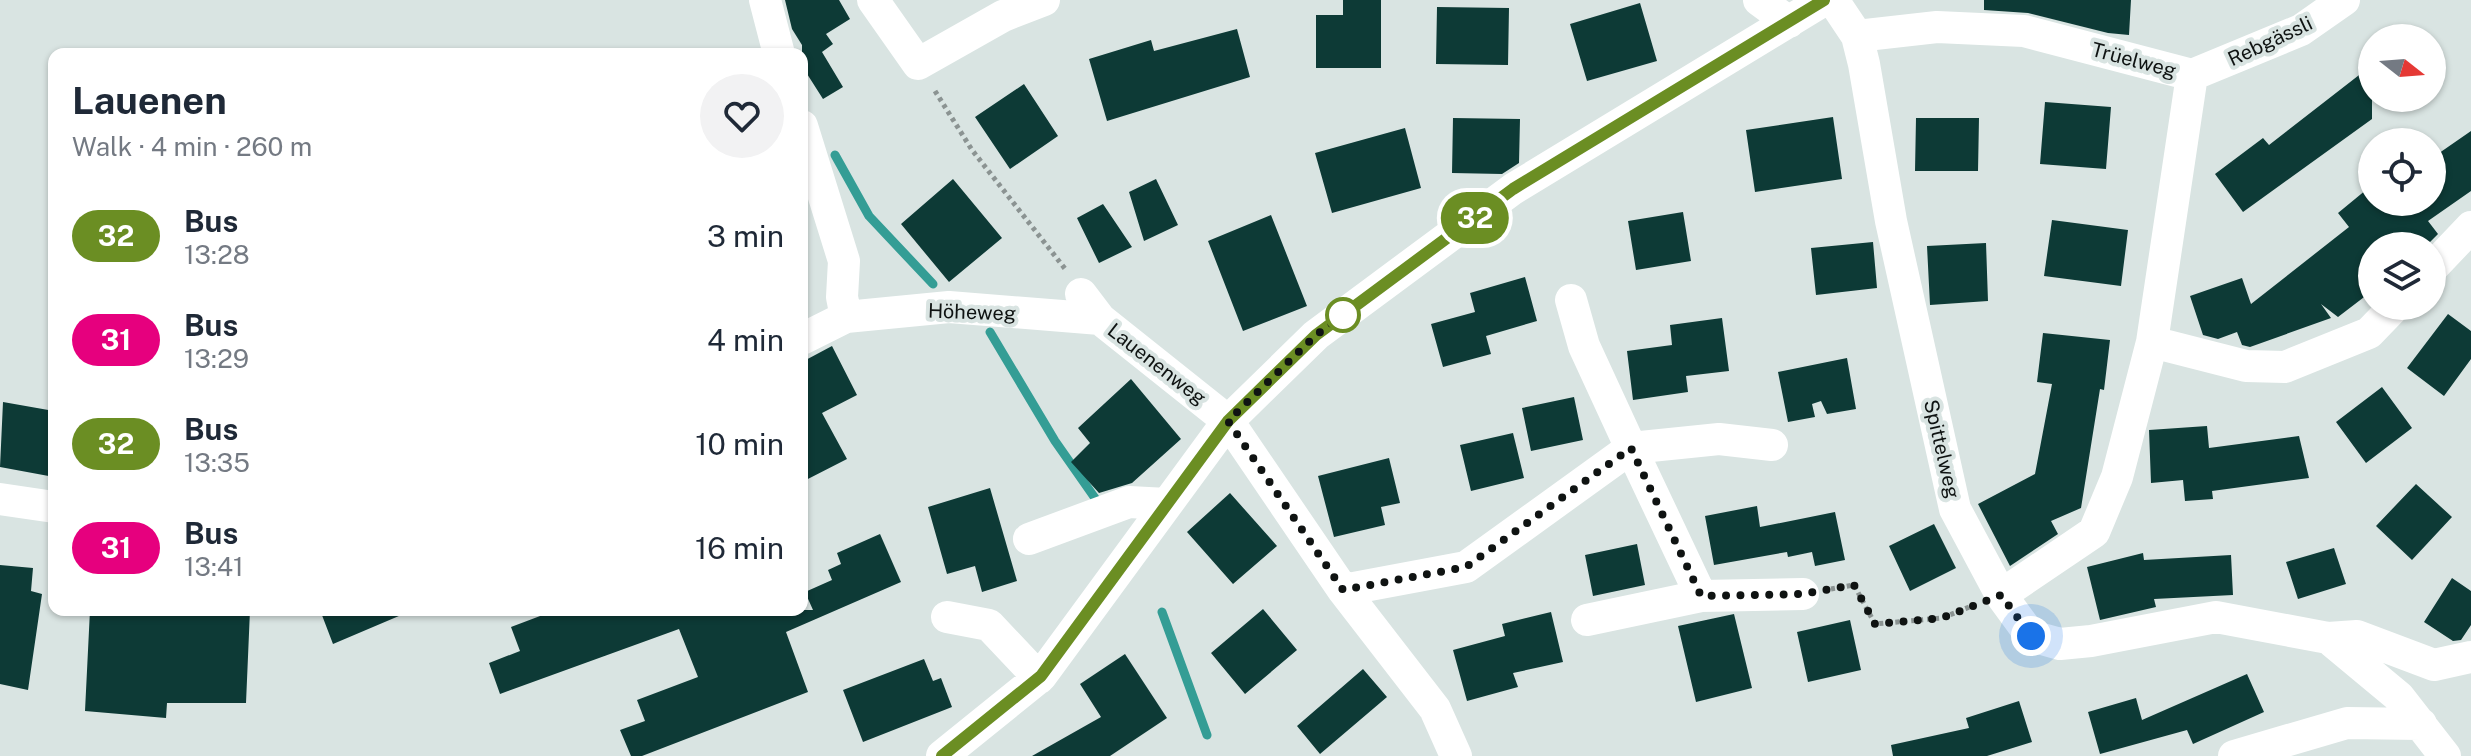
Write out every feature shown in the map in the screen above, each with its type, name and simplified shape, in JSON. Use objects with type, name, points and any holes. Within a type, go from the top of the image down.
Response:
[{"type":"street","points":[[765,0],[777,48]]},
{"type":"street","points":[[873,0],[918,64],[1003,16],[1044,0]]},
{"type":"street","points":[[1759,0],[1789,22]]},
{"type":"street","points":[[942,756],[1039,678],[1228,421],[1316,335],[1513,189],[1824,0]]},
{"type":"street","name":"Spittelweg","points":[[1833,0],[1857,36],[1891,221],[1955,509],[2001,595],[2031,636],[2060,644],[2216,617],[2328,638],[2357,636],[2434,665],[2471,657]]},
{"type":"street","name":"Rebgässli","points":[[2192,75],[2301,30],[2344,0]]},
{"type":"street","name":"Trüelweg","points":[[1857,36],[1937,27],[2024,31],[2192,75],[2152,342],[2117,477],[2094,532],[2001,595]]},
{"type":"street","points":[[808,145],[844,261],[842,297],[846,317]]},
{"type":"street","points":[[2446,253],[2471,227]]},
{"type":"street","points":[[1571,300],[1584,346],[1701,596]]},
{"type":"street","name":"Höheweg","points":[[808,336],[846,317],[949,307],[1091,307]]},
{"type":"street","name":"Lauenenweg","points":[[1091,307],[1228,421],[1343,590],[1435,709],[1456,756]]},
{"type":"street","points":[[2152,342],[2246,366],[2285,367],[2369,333],[2382,320]]},
{"type":"street","points":[[1343,590],[1466,567],[1631,448],[1719,439],[1772,445]]},
{"type":"street","points":[[0,499],[48,506]]},
{"type":"street","points":[[1029,539],[1129,502],[1167,504]]},
{"type":"street","points":[[1587,620],[1701,596],[1803,594]]},
{"type":"street","points":[[947,617],[989,625],[1039,678]]},
{"type":"street","name":"Spittelweg","points":[[2328,638],[2399,697],[2445,756]]},
{"type":"street","points":[[2234,756],[2347,723],[2421,724]]},
{"type":"path","points":[[918,64],[972,150],[1058,257]]},
{"type":"path","points":[[1803,594],[1854,585],[1875,624],[1942,618],[2001,595]]},
{"type":"building","points":[[785,0],[839,0],[850,19],[826,34],[833,44],[822,52],[843,87],[823,99],[808,75],[808,48],[802,48],[792,29]]},
{"type":"building","points":[[1343,0],[1381,0],[1381,68],[1316,68],[1316,15],[1343,15]]},
{"type":"building","points":[[1984,0],[2131,0],[2129,35],[2108,33],[2028,13],[1984,10]]},
{"type":"building","points":[[1640,3],[1657,61],[1587,81],[1570,24]]},
{"type":"building","points":[[1437,7],[1509,8],[1508,65],[1436,64]]},
{"type":"building","points":[[1237,29],[1250,77],[1107,121],[1089,59],[1151,40],[1154,51]]},
{"type":"building","points":[[2358,76],[2358,112],[2372,112],[2372,119],[2243,212],[2215,174],[2263,138],[2269,145]]},
{"type":"building","points":[[1024,84],[1058,136],[1010,169],[975,117]]},
{"type":"building","points":[[2045,102],[2111,107],[2106,169],[2040,164]]},
{"type":"building","points":[[1833,117],[1842,179],[1755,192],[1746,130]]},
{"type":"building","points":[[1453,118],[1520,119],[1519,163],[1502,174],[1452,173]]},
{"type":"building","points":[[1916,118],[1979,118],[1978,171],[1915,171]]},
{"type":"building","points":[[1405,128],[1421,188],[1332,213],[1315,153]]},
{"type":"building","points":[[2471,131],[2471,191],[2446,208],[2446,148]]},
{"type":"building","points":[[953,179],[1002,238],[949,282],[901,224]]},
{"type":"building","points":[[1156,179],[1178,225],[1144,241],[1129,192]]},
{"type":"building","points":[[2358,197],[2358,216],[2435,216],[2428,221],[2436,232],[2358,232],[2358,302],[2338,317],[2321,304],[2331,318],[2250,347],[2242,345],[2237,332],[2218,339],[2203,335],[2190,296],[2242,278],[2251,304],[2349,227],[2338,213]]},
{"type":"building","points":[[1103,204],[1132,247],[1099,263],[1077,218]]},
{"type":"building","points":[[1683,212],[1691,261],[1636,270],[1628,221]]},
{"type":"building","points":[[1271,215],[1307,306],[1243,331],[1208,241]]},
{"type":"building","points":[[2052,220],[2128,230],[2121,286],[2044,276]]},
{"type":"building","points":[[1873,242],[1877,288],[1816,295],[1811,248]]},
{"type":"building","points":[[1986,243],[1988,301],[1930,305],[1927,246]]},
{"type":"building","points":[[1525,277],[1537,321],[1486,336],[1491,354],[1443,367],[1431,324],[1475,312],[1470,293]]},
{"type":"building","points":[[2448,314],[2471,331],[2471,359],[2444,396],[2407,368]]},
{"type":"building","points":[[1722,318],[1729,371],[1686,376],[1688,392],[1633,400],[1627,351],[1672,345],[1670,325]]},
{"type":"building","points":[[2043,333],[2110,340],[2104,390],[2100,389],[2081,508],[2051,521],[2058,534],[2010,566],[1978,504],[2035,474],[2052,384],[2037,382]]},
{"type":"building","points":[[832,346],[857,395],[822,413],[847,459],[808,479],[808,359]]},
{"type":"building","points":[[1847,358],[1856,409],[1827,414],[1821,401],[1812,404],[1815,417],[1788,422],[1778,372]]},
{"type":"building","points":[[1131,379],[1181,439],[1132,483],[1099,493],[1071,462],[1090,443],[1078,428]]},
{"type":"building","points":[[2382,387],[2412,428],[2366,463],[2336,422]]},
{"type":"building","points":[[1574,397],[1583,440],[1531,451],[1522,408]]},
{"type":"building","points":[[3,402],[48,410],[48,476],[0,467]]},
{"type":"building","points":[[2207,426],[2209,448],[2299,436],[2309,478],[2212,491],[2213,499],[2185,501],[2183,480],[2151,483],[2149,430]]},
{"type":"building","points":[[1513,433],[1524,478],[1471,491],[1460,445]]},
{"type":"building","points":[[1389,458],[1400,503],[1381,507],[1385,525],[1334,537],[1318,476]]},
{"type":"building","points":[[2416,484],[2452,517],[2412,560],[2376,526]]},
{"type":"building","points":[[990,488],[1017,581],[982,592],[975,566],[947,574],[928,507]]},
{"type":"building","points":[[1230,493],[1277,546],[1233,584],[1187,532]]},
{"type":"building","points":[[1757,506],[1760,527],[1835,512],[1845,560],[1815,566],[1812,552],[1788,557],[1787,552],[1714,565],[1705,516]]},
{"type":"building","points":[[1934,524],[1956,568],[1910,591],[1889,546]]},
{"type":"building","points":[[880,534],[901,582],[786,632],[808,692],[642,756],[631,756],[620,730],[645,721],[637,700],[698,677],[679,629],[500,694],[489,663],[520,651],[511,627],[540,616],[808,616],[808,610],[813,610],[808,591],[832,580],[828,570],[841,564],[837,553]]},
{"type":"building","points":[[1637,544],[1645,585],[1593,596],[1585,555]]},
{"type":"building","points":[[2334,548],[2346,584],[2298,599],[2286,562]]},
{"type":"building","points":[[2143,553],[2144,560],[2231,555],[2233,595],[2154,599],[2156,607],[2100,620],[2087,567]]},
{"type":"building","points":[[0,565],[33,568],[31,591],[42,594],[28,690],[0,684]]},
{"type":"building","points":[[2452,578],[2471,591],[2471,625],[2461,640],[2453,641],[2424,622]]},
{"type":"building","points":[[1263,609],[1297,650],[1245,694],[1211,653]]},
{"type":"building","points":[[1551,612],[1563,662],[1513,673],[1518,687],[1467,701],[1453,650],[1505,636],[1502,624]]},
{"type":"building","points":[[1734,614],[1752,688],[1696,702],[1678,626]]},
{"type":"building","points":[[90,616],[250,616],[246,703],[167,703],[166,718],[85,711]]},
{"type":"building","points":[[322,616],[399,616],[333,644]]},
{"type":"building","points":[[1850,620],[1861,670],[1808,682],[1797,632]]},
{"type":"building","points":[[1125,654],[1167,718],[1110,756],[1032,756],[1101,717],[1080,684]]},
{"type":"building","points":[[924,659],[933,681],[941,678],[952,707],[863,742],[843,690]]},
{"type":"building","points":[[1363,669],[1387,697],[1320,754],[1297,726]]},
{"type":"building","points":[[2247,674],[2264,712],[2193,744],[2187,730],[2100,754],[2088,712],[2136,698],[2142,720]]},
{"type":"building","points":[[2019,701],[2032,742],[1987,756],[1893,756],[1891,745],[1969,728],[1966,718]]},
{"type":"waterway","points":[[835,155],[869,216],[933,284]]},
{"type":"waterway","points":[[990,332],[1055,441],[1097,501]]},
{"type":"waterway","points":[[1162,612],[1207,735]]},
{"type":"bus line","name":"32","points":[[942,756],[1041,676],[1228,421],[1316,335],[1513,189],[1824,0]]},
{"type":"route","points":[[1343,315],[1316,335],[1228,421],[1343,590],[1466,567],[1631,448],[1701,596],[1803,594],[1854,585],[1875,624],[1942,618],[2001,595],[2031,636]]}]
